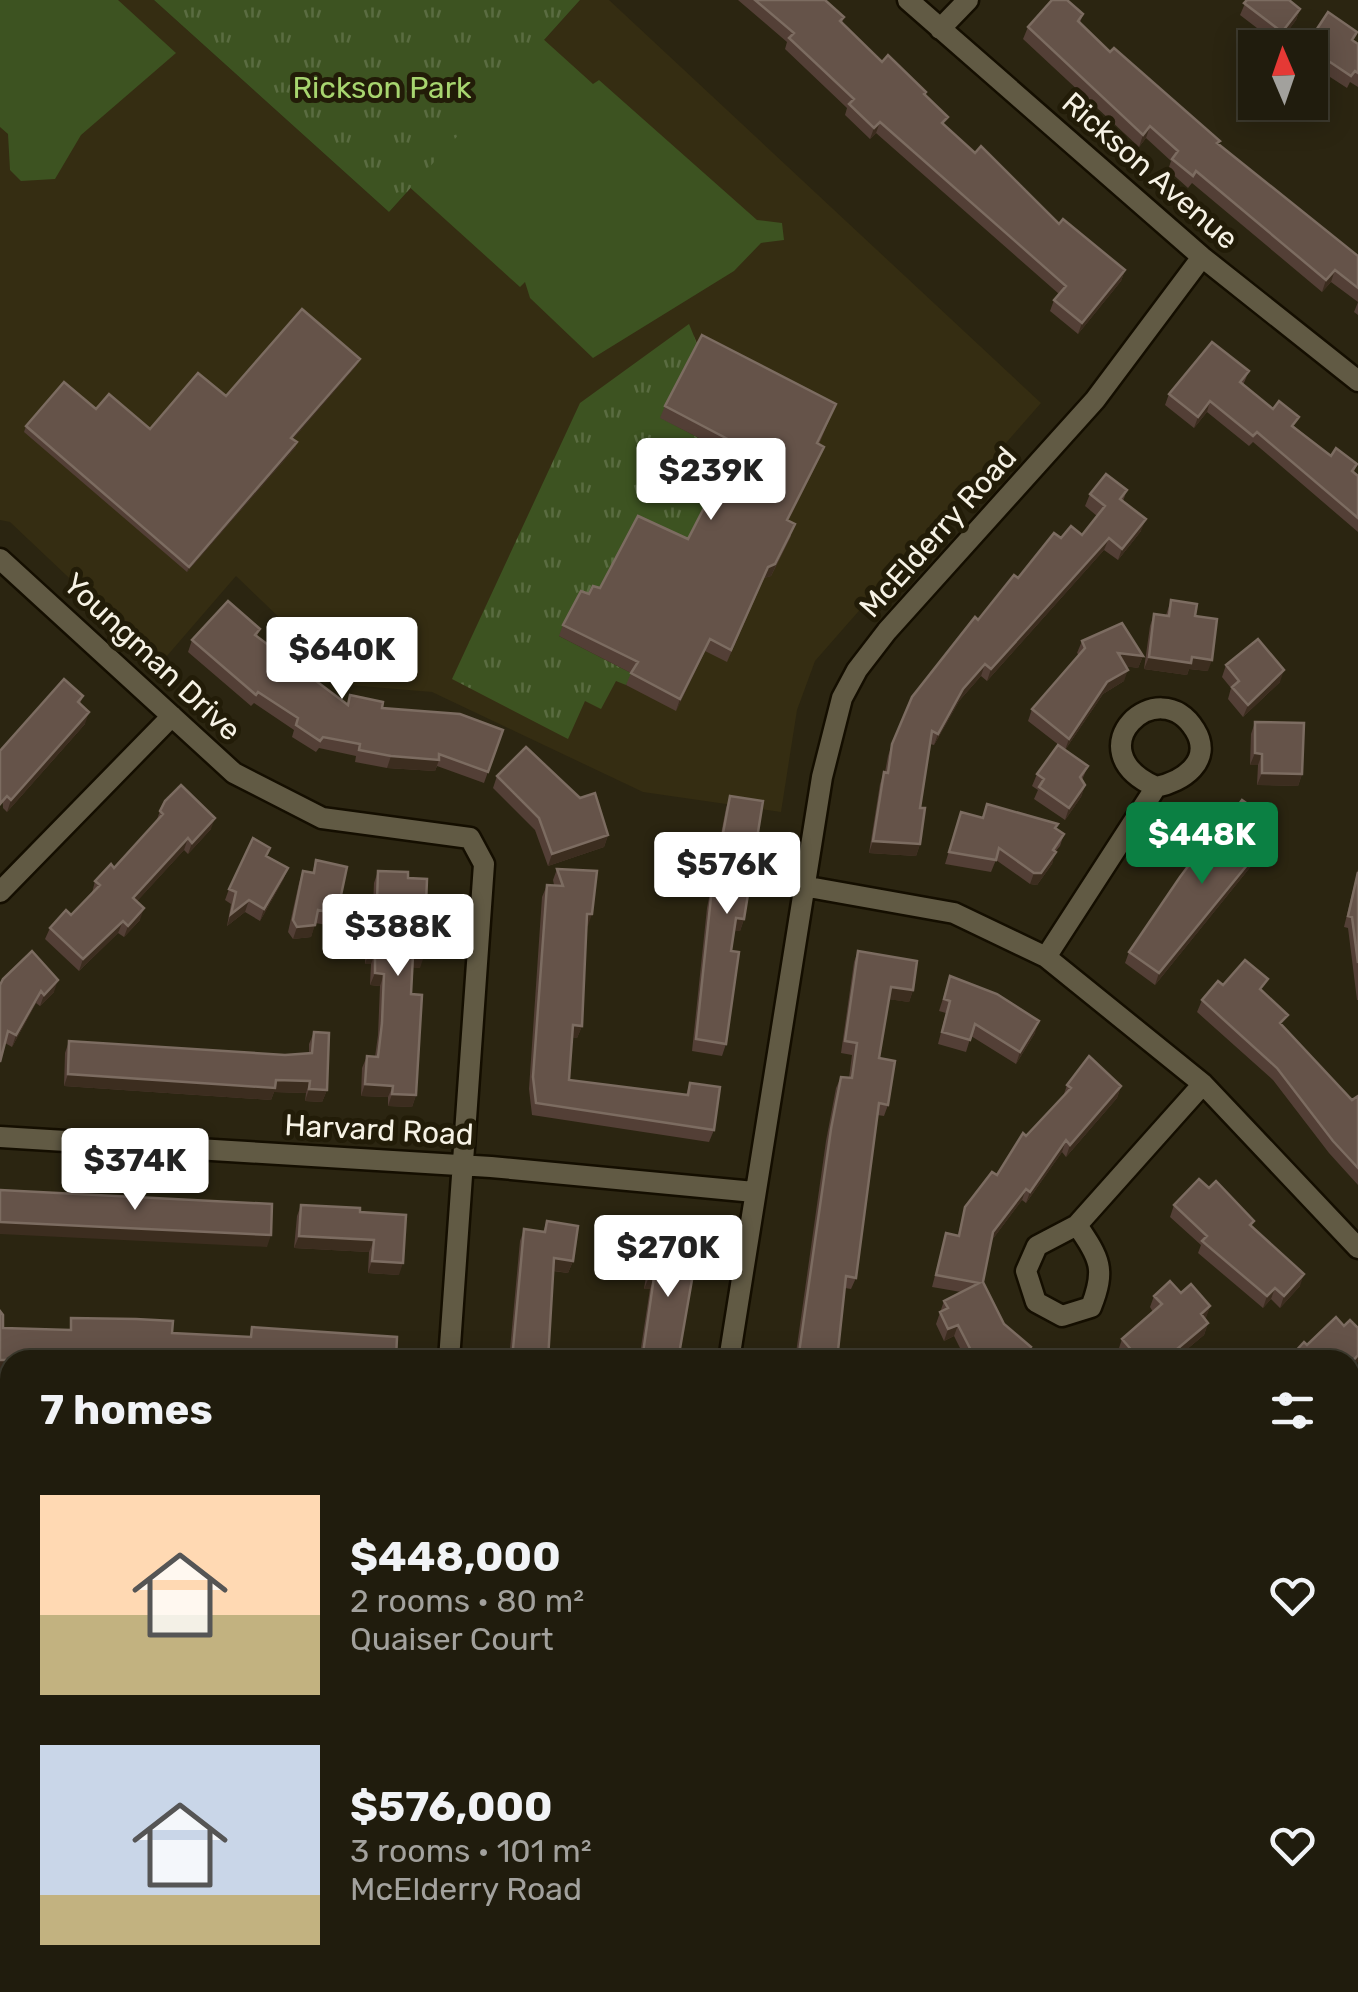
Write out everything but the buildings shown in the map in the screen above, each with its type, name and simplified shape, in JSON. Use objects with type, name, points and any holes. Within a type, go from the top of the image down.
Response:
[{"type":"street","name":"Rickson Avenue","points":[[908,0],[1202,257],[1358,381]]},
{"type":"street","points":[[940,29],[968,0]]},
{"type":"street","name":"McElderry Road","points":[[730,1350],[803,886],[828,746],[842,698],[887,630],[1096,400],[1202,257]]},
{"type":"street","name":"Youngman Drive","points":[[0,558],[234,773],[322,818],[470,838],[484,864],[464,1165]]},
{"type":"street","points":[[1046,957],[1156,788],[1180,782],[1198,763],[1200,738],[1194,728],[1187,717],[1164,707],[1140,712],[1123,730],[1120,756],[1133,777],[1156,788]]},
{"type":"street","points":[[0,892],[172,716]]},
{"type":"street","points":[[803,886],[954,913],[1046,957],[1203,1084],[1358,1248]]},
{"type":"street","points":[[1077,1226],[1094,1250],[1103,1277],[1092,1307],[1062,1316],[1036,1302],[1026,1272],[1037,1246],[1077,1226],[1203,1084]]},
{"type":"street","name":"Harvard Road","points":[[0,1137],[464,1165],[754,1192]]},
{"type":"street","points":[[450,1350],[464,1165]]},
{"type":"shaded area","points":[[0,0],[154,0],[389,212],[580,0],[609,0],[1041,403],[815,661],[797,710],[781,812],[643,792],[432,692],[349,685],[236,576],[160,664],[10,522],[0,520]]},
{"type":"green space","points":[[0,0],[118,0],[176,53],[81,135],[55,179],[21,181],[10,170],[8,134],[0,127]]},
{"type":"green space","name":"Rickson Park","points":[[154,0],[580,0],[389,212]]},
{"type":"green space","points":[[500,0],[593,84],[599,80],[757,220],[782,223],[784,240],[761,243],[734,271],[593,358],[530,298],[525,282],[520,287],[291,80]]},
{"type":"green space","points":[[689,324],[698,346],[661,418],[733,456],[683,551],[596,600],[559,636],[633,674],[626,685],[616,681],[601,709],[585,701],[568,739],[452,679],[580,403]]}]
